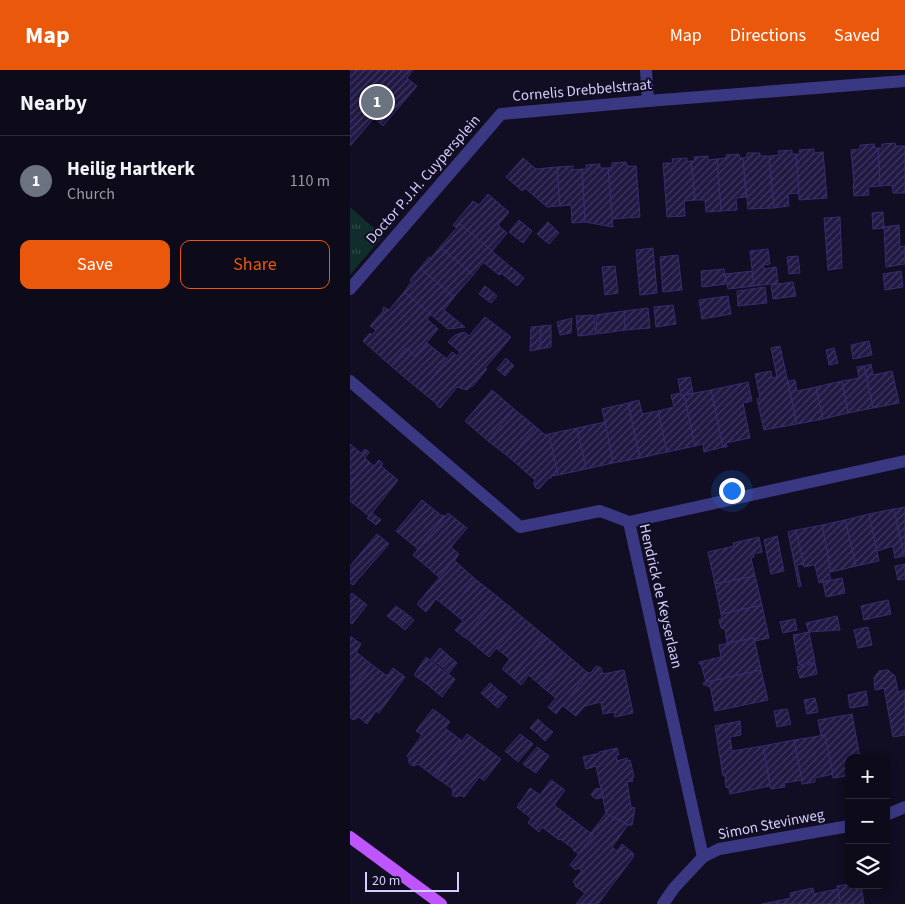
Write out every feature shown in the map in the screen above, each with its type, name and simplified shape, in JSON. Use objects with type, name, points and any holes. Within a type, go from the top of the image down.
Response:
[{"type":"main road","points":[[350,837],[441,904]]},
{"type":"street","points":[[646,70],[648,101]]},
{"type":"street","name":"Cornelis Drebbelstraat","points":[[501,114],[905,81]]},
{"type":"street","name":"Doctor P.J.H. Cuypersplein","points":[[350,289],[501,114]]},
{"type":"street","name":"Hendrick de Keyserlaan","points":[[350,381],[520,527],[600,511],[629,522],[703,857]]},
{"type":"street","points":[[629,522],[905,460]]},
{"type":"street","points":[[890,813],[905,807]]},
{"type":"street","name":"Simon Stevinweg","points":[[663,904],[674,888],[703,857],[719,849],[845,827]]},
{"type":"green space","points":[[350,207],[383,236],[350,275]]},
{"type":"building","points":[[350,70],[413,70],[407,78],[417,86],[383,126],[374,118],[350,146]]},
{"type":"building","points":[[895,143],[896,146],[905,146],[905,193],[893,193],[892,185],[880,186],[878,148],[882,148],[882,144]]},
{"type":"building","points":[[874,144],[875,148],[878,148],[880,186],[868,187],[869,195],[854,196],[851,150],[860,149],[860,145]]},
{"type":"building","points":[[814,149],[814,153],[823,152],[827,198],[799,200],[796,154],[800,154],[799,150]]},
{"type":"building","points":[[792,150],[792,154],[796,154],[799,193],[788,194],[789,206],[774,208],[769,156],[779,155],[778,151]]},
{"type":"building","points":[[747,153],[760,153],[760,156],[769,156],[774,208],[748,209],[743,158],[747,157]]},
{"type":"building","points":[[739,154],[740,158],[743,158],[746,197],[736,198],[737,210],[721,211],[717,159],[726,158],[726,155]]},
{"type":"building","points":[[708,156],[708,160],[717,159],[721,211],[706,212],[705,200],[695,200],[691,161],[695,161],[694,157]]},
{"type":"building","points":[[523,158],[536,169],[557,167],[560,206],[547,207],[525,188],[522,191],[506,177]]},
{"type":"building","points":[[687,158],[687,162],[691,161],[695,200],[684,201],[685,216],[667,217],[663,163],[673,163],[672,159]]},
{"type":"building","points":[[626,162],[627,166],[636,166],[640,217],[612,219],[608,168],[612,167],[612,163]]},
{"type":"building","points":[[600,164],[600,168],[608,168],[613,227],[585,222],[582,169],[586,169],[586,165]]},
{"type":"building","points":[[573,166],[573,170],[582,169],[585,222],[572,223],[571,205],[560,206],[557,167]]},
{"type":"building","points":[[488,194],[509,212],[498,225],[507,233],[492,251],[460,224],[457,228],[453,225],[473,201],[479,205]]},
{"type":"building","points":[[883,212],[884,228],[873,229],[872,213]]},
{"type":"building","points":[[840,217],[842,268],[828,270],[824,218]]},
{"type":"building","points":[[519,220],[532,231],[523,243],[509,232]]},
{"type":"building","points":[[548,222],[559,233],[549,244],[537,234]]},
{"type":"building","points":[[460,224],[524,278],[517,286],[483,262],[473,275],[440,247]]},
{"type":"building","points":[[899,225],[900,247],[905,246],[905,264],[886,267],[884,227]]},
{"type":"building","points":[[440,247],[473,275],[454,297],[420,268]]},
{"type":"building","points":[[653,248],[657,293],[640,295],[636,250]]},
{"type":"building","points":[[768,249],[770,264],[763,265],[764,269],[776,267],[778,283],[754,286],[750,251]]},
{"type":"building","points":[[678,255],[682,290],[663,292],[660,257]]},
{"type":"building","points":[[798,256],[800,273],[789,274],[787,257]]},
{"type":"building","points":[[615,266],[618,293],[605,295],[602,267]]},
{"type":"building","points":[[420,268],[454,297],[444,310],[465,327],[448,329],[404,292],[412,281],[410,280]]},
{"type":"building","points":[[724,269],[726,284],[702,287],[701,271]]},
{"type":"building","points":[[752,271],[754,286],[728,289],[725,274]]},
{"type":"building","points":[[901,271],[903,287],[885,290],[883,274]]},
{"type":"building","points":[[793,282],[796,296],[773,299],[771,285]]},
{"type":"building","points":[[485,286],[497,296],[491,303],[479,294]]},
{"type":"building","points":[[765,287],[767,303],[738,306],[737,291]]},
{"type":"building","points":[[404,292],[431,314],[427,319],[438,329],[415,356],[406,348],[391,366],[363,341],[370,333],[372,335],[376,330],[370,326],[384,310],[382,309],[384,307],[389,310]]},
{"type":"building","points":[[728,296],[731,314],[702,319],[699,300]]},
{"type":"building","points":[[673,305],[676,324],[656,327],[654,307]]},
{"type":"building","points":[[648,308],[650,328],[625,330],[624,311]]},
{"type":"building","points":[[624,311],[625,330],[597,334],[596,315]]},
{"type":"building","points":[[594,315],[596,334],[578,336],[576,316]]},
{"type":"building","points":[[485,317],[511,337],[472,387],[467,390],[457,387],[440,408],[421,391],[452,352],[457,356],[460,352],[448,342],[455,335],[464,332],[469,336]]},
{"type":"building","points":[[572,318],[571,333],[560,335],[557,322]]},
{"type":"building","points":[[551,325],[551,347],[540,349],[541,326]]},
{"type":"building","points":[[541,326],[540,349],[530,351],[531,327]]},
{"type":"building","points":[[869,341],[872,355],[853,359],[851,345]]},
{"type":"building","points":[[427,343],[447,359],[421,391],[391,366],[406,348],[415,356]]},
{"type":"building","points":[[780,346],[797,424],[764,430],[757,399],[760,398],[755,374],[771,371],[772,378],[777,377],[771,348]]},
{"type":"building","points":[[834,348],[838,363],[829,365],[826,350]]},
{"type":"building","points":[[506,358],[514,366],[505,376],[497,369]]},
{"type":"building","points":[[871,364],[873,375],[892,371],[899,403],[873,408],[864,366]]},
{"type":"building","points":[[864,366],[873,408],[848,413],[842,381],[859,378],[857,367]]},
{"type":"building","points":[[690,377],[693,393],[681,396],[678,379]]},
{"type":"building","points":[[795,380],[797,391],[816,387],[823,419],[797,424],[788,381]]},
{"type":"building","points":[[842,381],[848,413],[823,419],[816,387]]},
{"type":"building","points":[[748,382],[752,401],[743,403],[750,438],[726,443],[727,447],[723,447],[711,390]]},
{"type":"building","points":[[492,390],[514,409],[488,441],[465,421]]},
{"type":"building","points":[[711,390],[723,447],[704,452],[703,444],[695,446],[684,395]]},
{"type":"building","points":[[681,393],[681,396],[684,395],[695,446],[667,452],[658,411],[674,407],[671,395]]},
{"type":"building","points":[[639,400],[642,414],[658,411],[667,452],[640,458],[628,403]]},
{"type":"building","points":[[628,403],[640,458],[613,463],[602,409]]},
{"type":"building","points":[[514,409],[536,427],[510,458],[488,441]]},
{"type":"building","points":[[605,422],[613,463],[586,469],[577,428]]},
{"type":"building","points":[[536,427],[545,435],[549,434],[558,475],[551,476],[539,489],[534,485],[535,480],[510,458]]},
{"type":"building","points":[[577,428],[586,469],[558,475],[549,434]]},
{"type":"building","points":[[350,444],[361,453],[365,449],[369,452],[365,458],[369,462],[350,485]]},
{"type":"building","points":[[379,460],[383,464],[381,466],[398,480],[372,513],[381,520],[376,525],[367,518],[369,516],[350,501],[350,485],[369,462],[374,466]]},
{"type":"building","points":[[422,500],[442,516],[445,516],[418,549],[396,531]]},
{"type":"building","points":[[905,507],[905,556],[904,556],[894,509]]},
{"type":"building","points":[[894,509],[904,556],[895,558],[893,546],[877,551],[869,514]]},
{"type":"building","points":[[448,513],[467,528],[451,547],[459,554],[439,577],[413,555]]},
{"type":"building","points":[[869,514],[879,561],[856,566],[845,520]]},
{"type":"building","points":[[845,520],[856,566],[831,572],[822,525]]},
{"type":"building","points":[[822,525],[831,580],[819,583],[815,565],[804,567],[796,530]]},
{"type":"building","points":[[796,530],[804,564],[797,565],[801,586],[799,587],[788,532]]},
{"type":"building","points":[[377,534],[389,544],[353,585],[350,583],[350,566]]},
{"type":"building","points":[[777,536],[784,571],[771,574],[764,540]]},
{"type":"building","points":[[759,537],[762,552],[753,554],[754,557],[751,558],[755,576],[715,584],[708,552],[734,546],[733,543]]},
{"type":"building","points":[[454,560],[475,579],[450,610],[436,599],[426,612],[417,604]]},
{"type":"building","points":[[905,564],[905,579],[898,580],[895,566]]},
{"type":"building","points":[[755,576],[762,605],[721,614],[715,584]]},
{"type":"building","points":[[842,578],[845,593],[826,597],[823,582]]},
{"type":"building","points":[[475,579],[498,597],[465,638],[455,630],[463,621],[450,610]]},
{"type":"building","points":[[352,593],[367,605],[352,624],[350,622],[350,596]]},
{"type":"building","points":[[498,597],[522,617],[489,657],[465,637]]},
{"type":"building","points":[[888,600],[891,614],[864,620],[861,606]]},
{"type":"building","points":[[762,605],[769,638],[755,641],[754,638],[727,643],[725,629],[721,628],[719,620],[722,617],[721,614]]},
{"type":"building","points":[[396,606],[408,615],[399,625],[387,616]]},
{"type":"building","points":[[408,615],[414,620],[405,630],[399,625]]},
{"type":"building","points":[[837,616],[840,630],[809,632],[806,623]]},
{"type":"building","points":[[522,617],[545,636],[512,677],[502,669],[510,659],[496,648]]},
{"type":"building","points":[[795,619],[797,630],[783,633],[780,622]]},
{"type":"building","points":[[868,627],[872,645],[858,648],[854,630]]},
{"type":"building","points":[[809,632],[815,662],[799,665],[793,635]]},
{"type":"building","points":[[350,636],[361,644],[356,652],[371,664],[350,692]]},
{"type":"building","points":[[545,636],[567,655],[541,686],[529,675],[521,685],[512,677]]},
{"type":"building","points":[[754,638],[761,670],[706,682],[699,662],[721,657],[719,645]]},
{"type":"building","points":[[440,648],[449,656],[441,666],[431,659]]},
{"type":"building","points":[[567,655],[588,673],[556,714],[548,707],[556,698],[541,686]]},
{"type":"building","points":[[449,656],[457,663],[449,673],[441,666]]},
{"type":"building","points":[[426,657],[440,668],[428,685],[414,675]]},
{"type":"building","points":[[815,663],[817,674],[800,678],[797,667]]},
{"type":"building","points":[[371,664],[387,676],[393,668],[405,677],[379,713],[376,711],[367,724],[359,717],[353,720],[350,717],[350,692]]},
{"type":"building","points":[[597,666],[601,668],[603,674],[624,670],[633,713],[615,717],[614,712],[603,714],[601,702],[585,706],[576,716],[563,706],[588,673],[592,672]]},
{"type":"building","points":[[440,668],[455,679],[442,697],[428,685]]},
{"type":"building","points":[[761,670],[768,700],[715,711],[710,686],[708,687],[703,683]]},
{"type":"building","points":[[888,670],[895,676],[898,692],[905,690],[905,735],[893,737],[884,688],[875,690],[874,678],[879,671]]},
{"type":"building","points":[[490,683],[499,691],[491,702],[481,693]]},
{"type":"building","points":[[499,691],[507,697],[498,708],[491,702]]},
{"type":"building","points":[[866,691],[868,705],[850,708],[848,695]]},
{"type":"building","points":[[815,698],[818,712],[807,714],[804,700]]},
{"type":"building","points":[[433,709],[450,722],[445,728],[462,741],[435,777],[418,764],[413,766],[409,763],[407,756],[422,735],[416,731]]},
{"type":"building","points":[[787,709],[791,724],[777,727],[774,711]]},
{"type":"building","points":[[852,714],[859,754],[845,754],[845,776],[833,778],[825,735],[821,735],[818,720]]},
{"type":"building","points":[[538,719],[544,725],[537,733],[530,728]]},
{"type":"building","points":[[740,721],[741,735],[730,737],[732,751],[763,746],[770,786],[730,794],[729,789],[726,787],[726,776],[723,776],[715,726]]},
{"type":"building","points":[[544,725],[553,732],[545,741],[537,733]]},
{"type":"building","points":[[467,734],[501,759],[484,781],[479,777],[464,797],[460,795],[456,797],[452,795],[453,789],[435,777]]},
{"type":"building","points":[[520,734],[533,744],[518,762],[505,751]]},
{"type":"building","points":[[825,735],[833,774],[815,778],[815,782],[802,784],[794,740]]},
{"type":"building","points":[[794,740],[802,780],[784,783],[785,787],[771,789],[763,746]]},
{"type":"building","points":[[537,747],[549,756],[536,773],[523,764]]},
{"type":"building","points":[[617,748],[619,755],[616,755],[617,761],[627,758],[628,761],[630,760],[634,777],[632,778],[633,781],[627,782],[631,807],[635,808],[632,825],[628,825],[606,813],[596,766],[586,769],[583,757]]},
{"type":"building","points":[[551,780],[565,790],[554,805],[593,835],[579,854],[542,827],[539,832],[528,823],[531,818],[517,807],[530,788],[540,795]]},
{"type":"building","points":[[601,788],[603,797],[596,799],[591,795],[595,789]]},
{"type":"building","points":[[606,813],[628,825],[612,847],[617,851],[622,844],[634,856],[598,904],[576,904],[585,893],[575,886],[576,884],[573,882],[582,870],[578,868],[576,870],[570,865],[593,835],[591,833]]},
{"type":"building","points":[[845,885],[845,889],[862,889],[864,904],[840,904],[837,886]]},
{"type":"building","points":[[813,888],[814,894],[838,889],[840,904],[762,904],[791,898],[790,893]]},
{"type":"place","name":"Heilig Hartkerk","points":[[377,102]]}]
